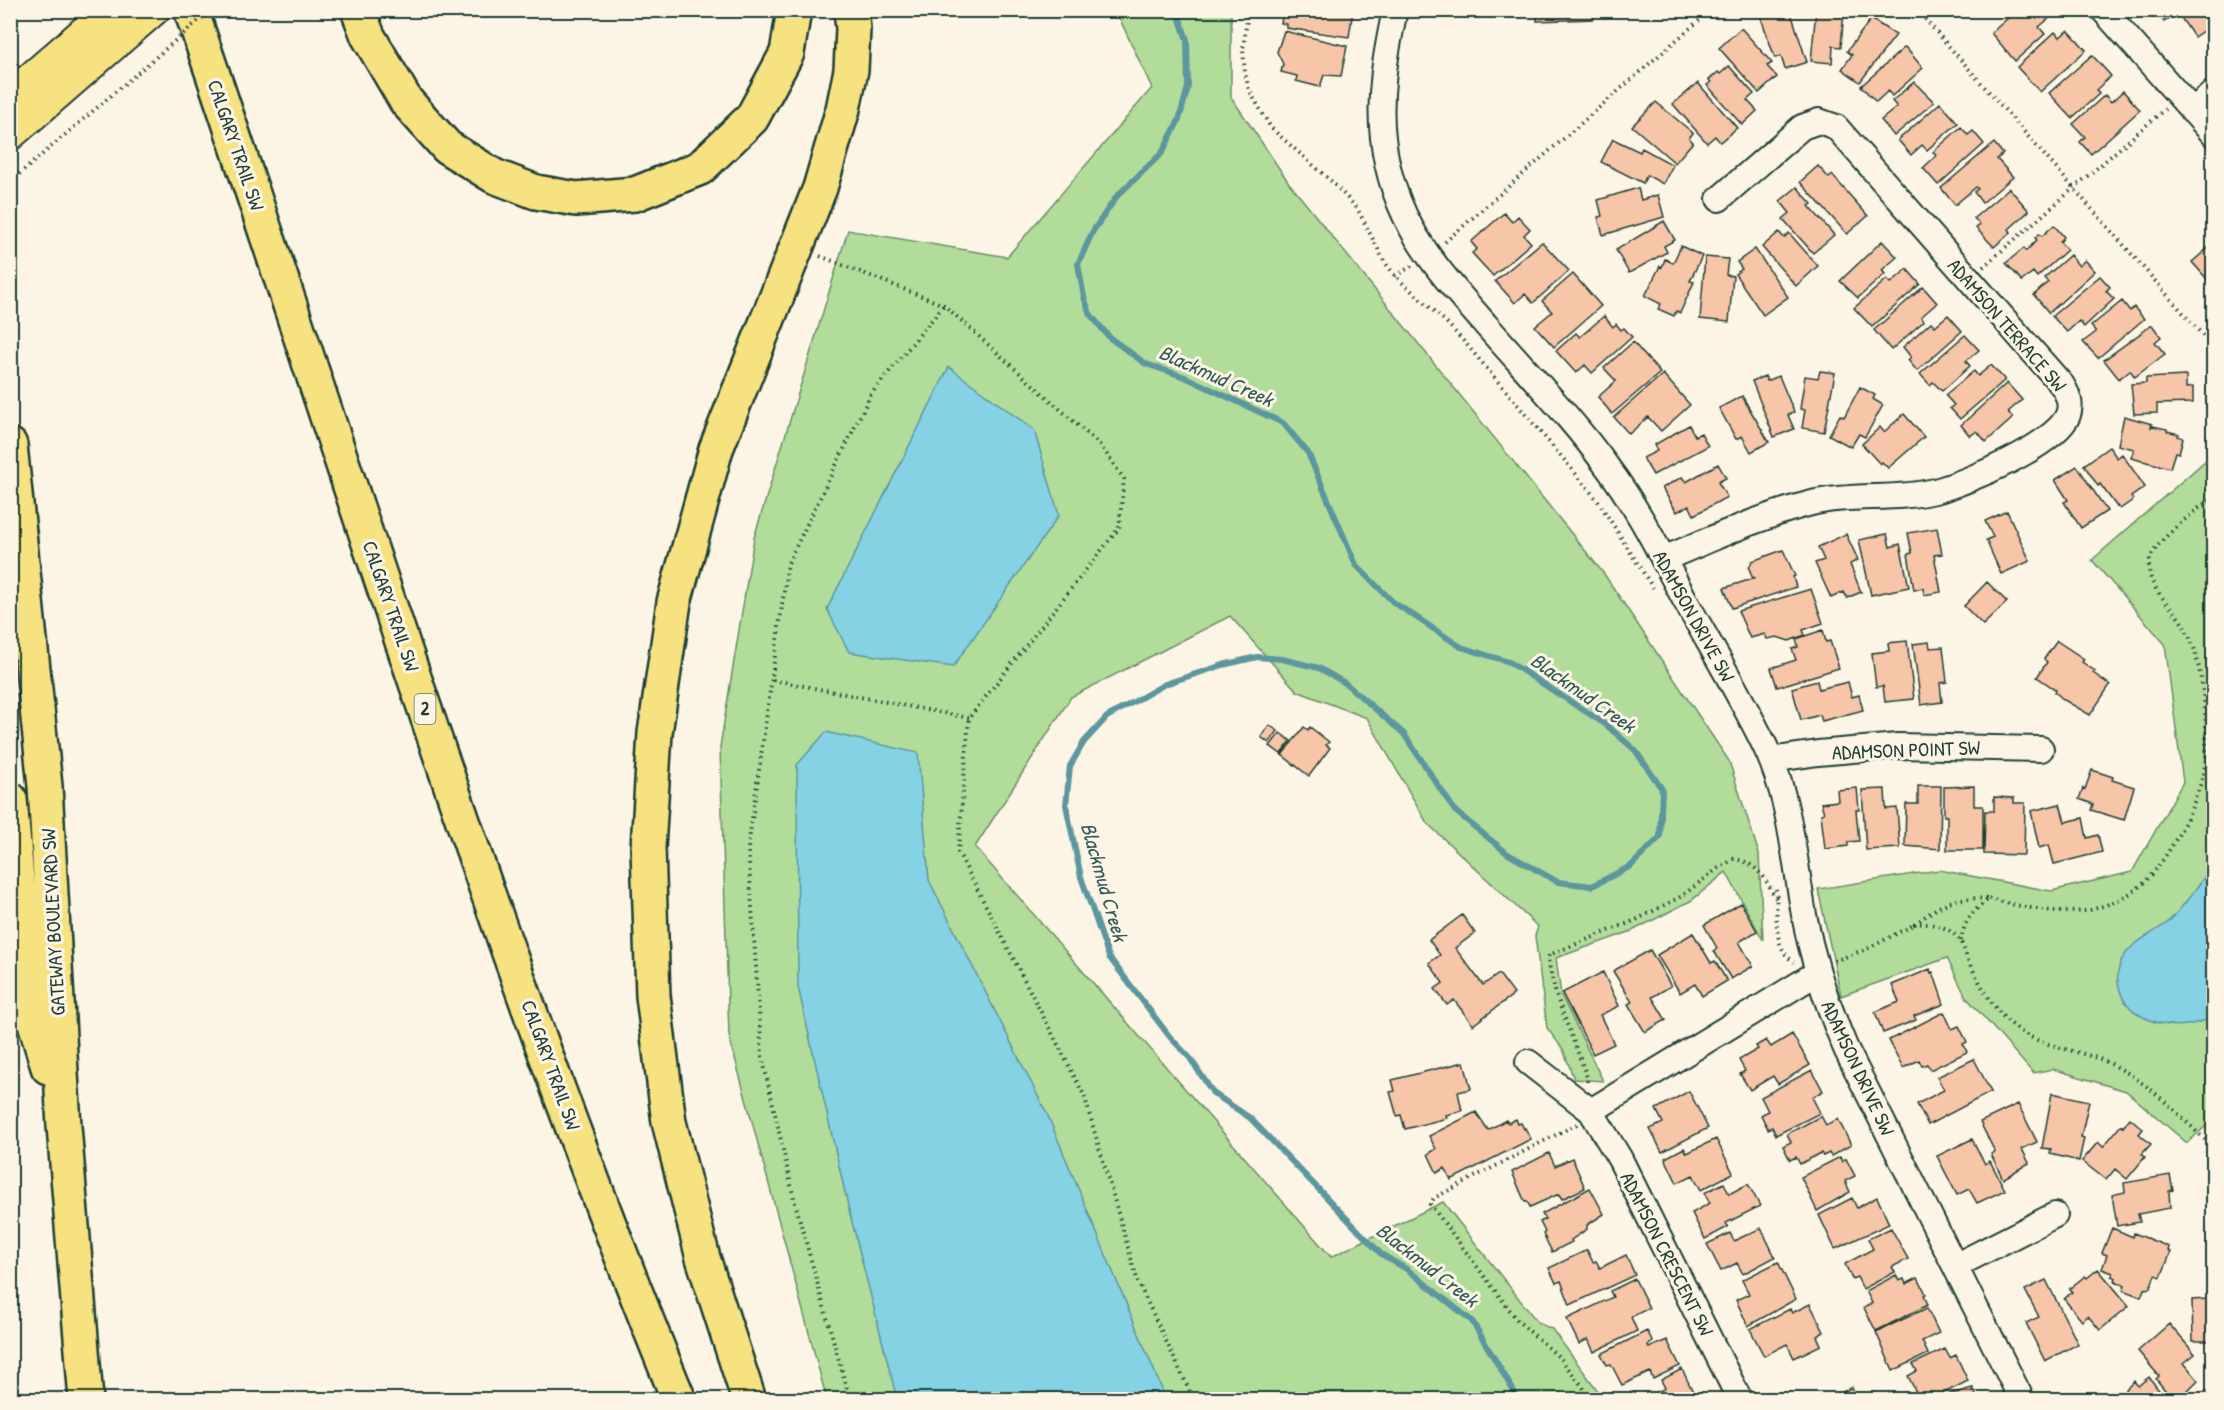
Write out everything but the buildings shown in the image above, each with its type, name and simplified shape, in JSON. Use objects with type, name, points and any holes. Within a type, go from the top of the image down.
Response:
[{"type":"highway","name":"CALGARY TRAIL SW","points":[[191,10],[465,829],[571,1120],[649,1326],[680,1400]]},
{"type":"highway","points":[[358,10],[368,36],[406,101],[447,147],[494,176],[536,192],[576,199],[635,194],[700,168],[752,118],[787,53],[794,10]]},
{"type":"highway","points":[[749,1400],[703,1258],[669,1122],[653,996],[648,848],[655,733],[674,602],[716,449],[820,188],[843,110],[851,70],[853,28],[851,10]]},
{"type":"highway","name":"GATEWAY BOULEVARD SW","points":[[10,445],[45,786],[64,1125],[86,1400]]},
{"type":"highway","points":[[10,799],[27,996],[64,1125]]},
{"type":"main road","points":[[10,96],[109,10]]},
{"type":"main road","points":[[10,135],[154,10]]},
{"type":"street","name":"ADAMSON DRIVE SW","points":[[1395,10],[1385,58],[1381,112],[1386,160],[1407,222],[1441,273],[1587,440],[1610,470],[1663,559],[1765,745],[1782,791],[1789,821],[1814,966],[1846,1049],[2022,1400]]},
{"type":"street","points":[[2103,10],[2214,135]]},
{"type":"street","points":[[2186,103],[2214,92]]},
{"type":"street","name":"ADAMSON TERRACE SW","points":[[1663,559],[1766,518],[1809,504],[1846,498],[1895,496],[1934,491],[1963,482],[2026,451],[2065,421],[2070,406],[2066,392],[1836,127],[1819,121],[1802,127],[1719,199]]},
{"type":"street","name":"ADAMSON POINT SW","points":[[1771,760],[1818,753],[1898,746],[2041,749]]},
{"type":"street","points":[[1584,1118],[1814,966]]},
{"type":"street","name":"ADAMSON CRESCENT SW","points":[[1528,1062],[1584,1118],[1620,1159],[1740,1400]]},
{"type":"street","points":[[1955,1266],[2055,1215]]},
{"type":"path","points":[[10,182],[211,10]]},
{"type":"path","points":[[1248,10],[1243,50],[1249,90],[1271,128],[1331,181],[1357,208],[1384,261],[1395,276],[1446,322],[1467,345],[1590,492],[1615,527],[1658,598]]},
{"type":"path","points":[[1438,248],[1711,10]]},
{"type":"path","points":[[1917,10],[2214,348]]},
{"type":"path","points":[[1970,280],[2073,189],[2186,103]]},
{"type":"path","points":[[797,247],[944,305],[1101,446],[1124,479],[1119,528],[969,718],[958,852],[1084,1095],[1138,1282],[1194,1400]]},
{"type":"path","points":[[1395,276],[1416,263]]},
{"type":"path","points":[[850,1400],[795,1203],[762,1056],[748,848],[788,563],[871,394],[944,305]]},
{"type":"path","points":[[1776,884],[1780,944],[1788,958],[1814,966],[1869,948],[1958,898],[1989,899],[2080,912],[2097,909],[2132,893],[2151,875],[2167,853],[2199,792],[2206,758],[2205,723],[2194,648],[2182,622],[2154,586],[2149,574],[2149,562],[2153,552],[2171,533],[2214,496]]},
{"type":"path","points":[[773,680],[969,718]]},
{"type":"path","points":[[1587,1087],[1587,1077],[1556,995],[1548,960],[1550,955],[1636,921],[1682,896],[1734,859],[1753,864],[1763,876],[1777,902]]},
{"type":"path","points":[[1961,941],[1962,929],[1969,916],[1989,899]]},
{"type":"path","points":[[1915,924],[1936,925],[1949,930],[1961,941],[1978,977],[1999,1012],[2022,1033],[2039,1041],[2089,1055],[2130,1074],[2214,1149]]},
{"type":"path","points":[[1584,1118],[1434,1198],[1430,1204],[1518,1321],[1560,1358],[1589,1400]]},
{"type":"green space","points":[[1116,11],[1231,11],[1231,97],[1289,183],[1604,574],[1729,761],[1759,854],[1763,940],[1726,872],[1692,900],[1632,931],[1556,958],[1561,995],[1603,1081],[1574,1079],[1563,1049],[1547,1028],[1535,936],[1538,927],[1427,823],[1367,718],[1297,691],[1230,616],[1071,697],[975,847],[1331,1257],[1443,1202],[1538,1323],[1552,1329],[1604,1399],[827,1400],[729,1036],[720,747],[754,538],[848,230],[1007,257],[1152,88]]},
{"type":"green space","points":[[2213,454],[2213,1120],[2187,1143],[2126,1091],[2053,1069],[2033,1073],[1966,997],[1947,958],[1841,996],[1818,889],[1939,870],[2051,891],[2132,872],[2183,782],[2165,644],[2092,560]]},
{"type":"water","points":[[949,367],[1034,430],[1059,515],[953,667],[849,652],[827,609]]},
{"type":"water","points":[[826,732],[918,753],[929,880],[1048,1116],[1166,1399],[897,1399],[849,1210],[798,987],[797,765]]},
{"type":"water","points":[[2213,865],[2213,1017],[2178,1026],[2152,1021],[2135,1011],[2123,997],[2118,979],[2122,961],[2136,943],[2173,917]]},
{"type":"waterway","name":"Blackmud Creek","points":[[1177,10],[1187,40],[1188,87],[1179,120],[1162,153],[1117,196],[1093,231],[1078,264],[1084,297],[1090,314],[1110,338],[1146,364],[1185,377],[1283,423],[1308,453],[1356,565],[1393,602],[1461,647],[1509,662],[1605,724],[1635,750],[1662,789],[1660,837],[1631,866],[1592,886],[1558,882],[1508,854],[1455,811],[1404,734],[1345,683],[1319,668],[1282,659],[1257,657],[1223,665],[1165,684],[1107,717],[1084,742],[1070,766],[1066,805],[1081,877],[1109,957],[1170,1037],[1190,1058],[1213,1093],[1250,1118],[1381,1254],[1408,1270],[1472,1321],[1519,1400]]}]
